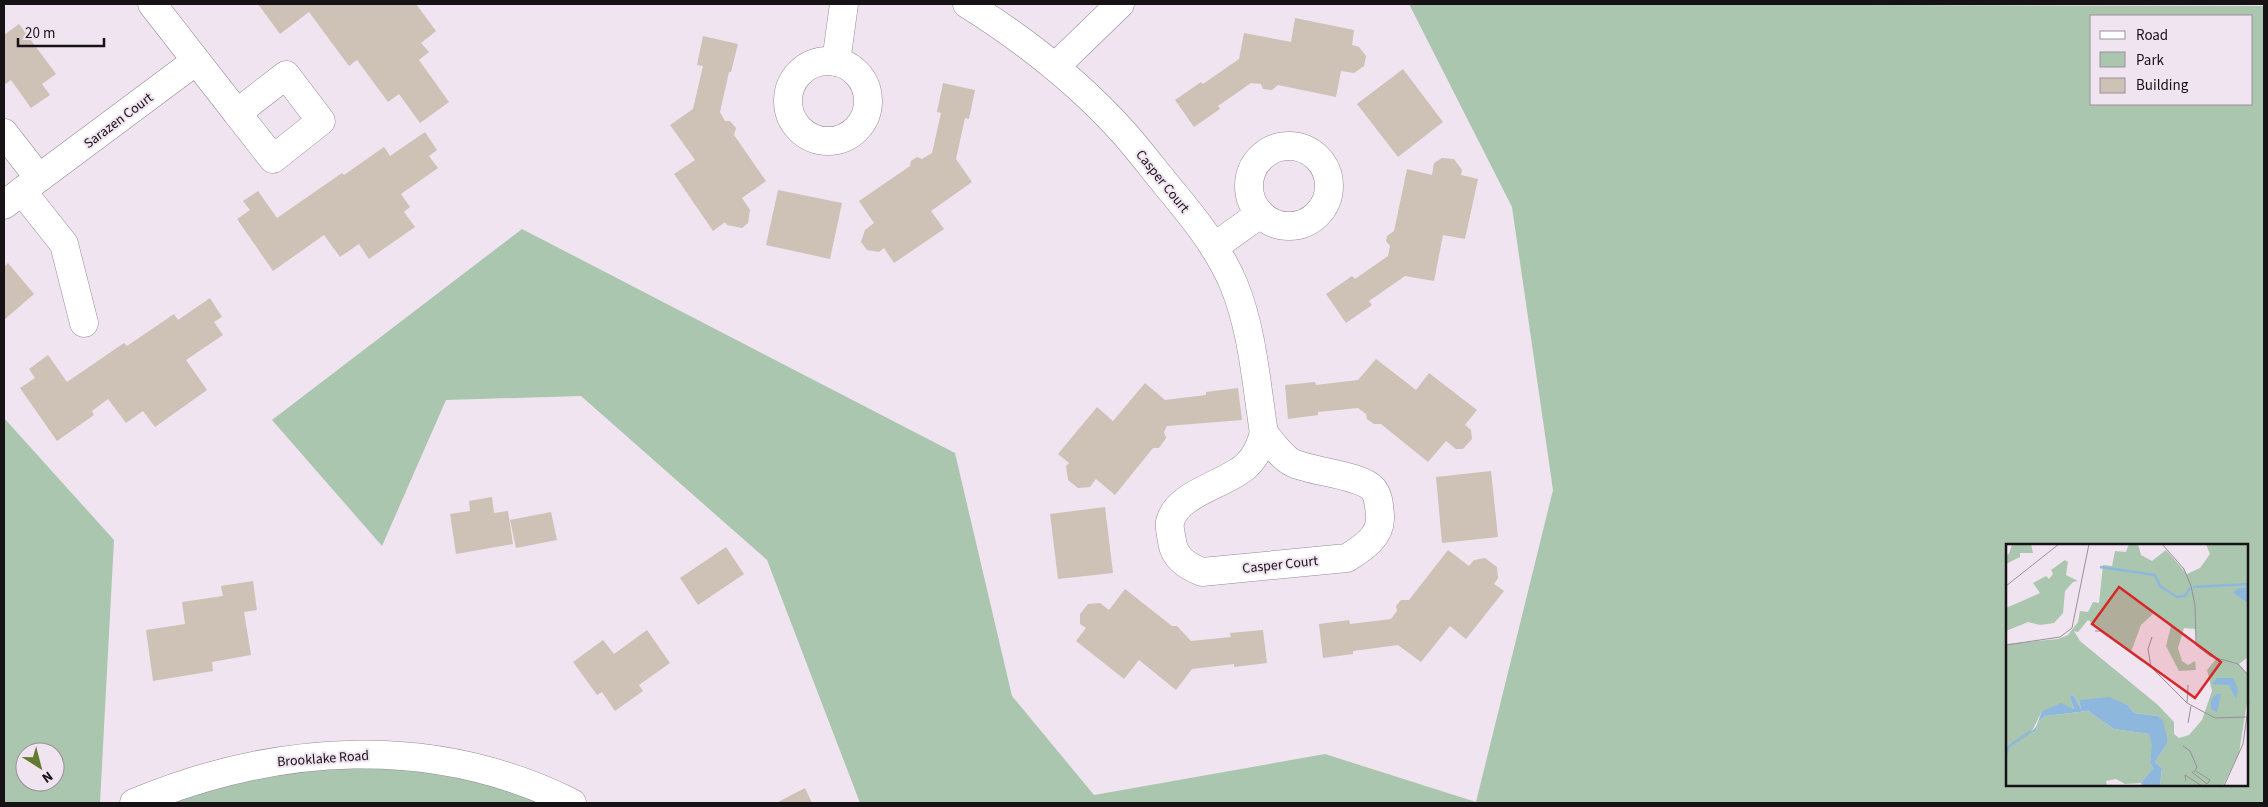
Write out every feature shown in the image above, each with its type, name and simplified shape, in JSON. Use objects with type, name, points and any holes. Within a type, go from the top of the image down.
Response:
[{"type":"street","points":[[152,4],[237,113]]},
{"type":"street","points":[[836,62],[844,4]]},
{"type":"street","name":"Casper Court","points":[[967,4],[1004,27],[1055,67],[1123,132],[1197,222],[1214,247],[1234,285],[1248,329],[1264,433],[1258,452],[1246,467],[1223,482],[1183,502],[1174,511],[1170,523],[1173,548],[1180,559],[1190,567],[1202,572],[1347,558],[1364,548],[1376,532],[1381,520],[1379,501],[1373,489],[1362,481],[1291,462],[1264,433]]},
{"type":"street","points":[[1055,67],[1120,4]]},
{"type":"street","name":"Sarazen Court","points":[[22,192],[196,61]]},
{"type":"street","points":[[4,133],[22,192],[64,244],[84,323]]},
{"type":"street","points":[[1214,247],[1260,214]]},
{"type":"street","name":"Brooklake Road","points":[[134,803],[224,772],[282,760],[355,754],[401,756],[479,769],[536,786],[572,803]]},
{"type":"green space","points":[[1409,4],[2264,6],[2264,803],[860,803],[767,560],[581,396],[446,400],[382,546],[272,420],[522,229],[955,453],[1012,696],[1094,795],[1325,754],[1476,802],[1553,490],[1512,207]]},
{"type":"green space","points":[[4,418],[114,540],[100,803],[4,803]]},
{"type":"green space","points":[[327,755],[513,782],[553,803],[136,803]]},
{"type":"building","points":[[258,4],[416,4],[436,31],[421,43],[429,52],[419,60],[449,102],[420,123],[399,94],[388,102],[357,60],[349,66],[309,12],[280,34]]},
{"type":"building","points":[[1295,18],[1354,30],[1352,45],[1359,47],[1366,56],[1364,66],[1354,73],[1341,71],[1336,97],[1278,85],[1272,90],[1263,89],[1261,84],[1251,83],[1218,106],[1220,109],[1194,127],[1175,100],[1201,82],[1203,84],[1239,59],[1244,33],[1291,42]]},
{"type":"building","points":[[19,24],[56,74],[42,84],[50,95],[31,108],[11,80],[4,85],[4,35]]},
{"type":"building","points":[[703,36],[738,44],[731,72],[729,72],[720,112],[725,121],[730,121],[736,128],[734,135],[766,181],[742,198],[750,210],[748,223],[742,228],[727,225],[725,222],[713,231],[674,174],[695,160],[670,125],[693,109],[703,66],[697,65]]},
{"type":"building","points":[[1403,69],[1443,122],[1398,157],[1357,104]]},
{"type":"building","points":[[943,83],[975,90],[969,119],[965,118],[956,159],[972,182],[931,211],[944,229],[894,263],[884,248],[879,252],[867,250],[861,242],[865,230],[874,223],[859,201],[910,166],[911,161],[917,157],[922,159],[932,153],[941,113],[937,112]]},
{"type":"building","points":[[425,132],[437,150],[429,156],[438,168],[401,194],[410,207],[404,212],[415,227],[369,259],[359,244],[340,257],[324,235],[273,271],[237,219],[250,210],[243,201],[258,191],[277,218],[342,173],[344,175],[384,147],[390,156]]},
{"type":"building","points":[[1442,158],[1454,159],[1462,170],[1461,175],[1478,179],[1465,239],[1443,235],[1434,281],[1405,276],[1369,301],[1372,305],[1346,323],[1326,294],[1352,276],[1355,279],[1388,256],[1390,246],[1386,241],[1387,236],[1394,231],[1407,169],[1432,175],[1434,163]]},
{"type":"building","points":[[778,190],[842,203],[830,259],[766,245]]},
{"type":"building","points":[[8,263],[34,294],[4,320],[4,267]]},
{"type":"building","points":[[210,298],[222,317],[214,322],[223,335],[186,360],[207,390],[155,427],[143,411],[126,423],[108,399],[92,411],[94,415],[57,441],[20,388],[35,378],[29,369],[48,355],[67,382],[124,343],[127,346],[174,314],[178,320]]},
{"type":"building","points":[[1376,359],[1416,390],[1429,373],[1477,410],[1465,425],[1471,430],[1472,439],[1463,449],[1456,449],[1446,441],[1428,462],[1381,424],[1374,424],[1367,419],[1366,414],[1358,408],[1318,412],[1318,415],[1288,419],[1285,385],[1315,382],[1316,385],[1358,380]]},
{"type":"building","points":[[1145,383],[1165,400],[1206,395],[1206,392],[1238,388],[1242,420],[1167,426],[1164,432],[1166,438],[1159,448],[1153,448],[1115,495],[1096,479],[1090,487],[1078,488],[1068,480],[1066,466],[1069,463],[1058,454],[1097,407],[1113,421]]},
{"type":"building","points":[[1491,471],[1498,537],[1442,543],[1436,477]]},
{"type":"building","points":[[492,497],[494,513],[508,511],[513,544],[456,554],[450,514],[470,511],[469,501]]},
{"type":"building","points":[[1105,507],[1113,573],[1058,579],[1050,514]]},
{"type":"building","points":[[551,512],[557,540],[516,548],[510,520]]},
{"type":"building","points":[[726,547],[744,574],[698,605],[680,578]]},
{"type":"building","points":[[1448,550],[1469,566],[1474,560],[1485,558],[1497,567],[1498,578],[1494,584],[1504,591],[1466,639],[1450,626],[1421,662],[1398,645],[1353,651],[1353,654],[1323,658],[1319,624],[1349,620],[1350,624],[1391,619],[1397,611],[1396,606],[1401,600],[1409,600]]},
{"type":"building","points":[[253,581],[257,610],[244,612],[251,655],[212,662],[213,671],[153,681],[146,630],[185,624],[182,602],[223,596],[221,586]]},
{"type":"building","points":[[1125,589],[1172,626],[1177,626],[1191,641],[1231,637],[1230,633],[1263,630],[1267,663],[1234,667],[1234,664],[1192,669],[1176,690],[1139,660],[1124,679],[1076,641],[1086,628],[1080,624],[1080,614],[1088,604],[1100,603],[1109,610]]},
{"type":"building","points":[[647,630],[670,663],[639,685],[643,691],[615,711],[602,692],[597,695],[573,662],[603,640],[614,654]]},
{"type":"building","points":[[805,788],[812,803],[776,803]]}]
